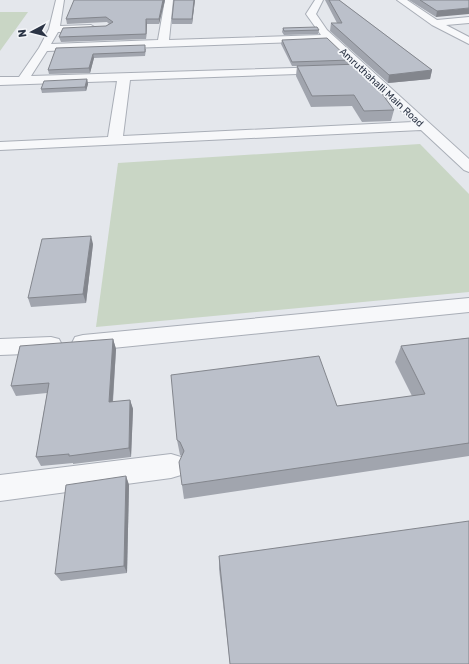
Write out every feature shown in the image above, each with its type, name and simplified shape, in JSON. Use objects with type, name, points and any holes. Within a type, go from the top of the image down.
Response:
[{"type":"street","points":[[22,81],[44,48],[54,29],[60,0]]},
{"type":"street","points":[[163,43],[169,0]]},
{"type":"street","name":"Amruthahalli Main Road","points":[[319,0],[311,14],[323,32],[469,167]]},
{"type":"street","points":[[400,0],[469,41]]},
{"type":"street","points":[[435,22],[469,20]]},
{"type":"street","points":[[54,29],[100,27]]},
{"type":"street","points":[[44,48],[330,38]]},
{"type":"street","points":[[0,81],[363,69]]},
{"type":"street","points":[[115,140],[124,77]]},
{"type":"street","points":[[0,146],[424,126]]},
{"type":"street","points":[[0,347],[74,344],[469,305]]},
{"type":"street","points":[[0,488],[171,466]]},
{"type":"green space","points":[[0,12],[28,12],[0,51]]},
{"type":"green space","points":[[420,144],[469,194],[469,292],[96,327],[118,163]]},
{"type":"building","points":[[74,0],[163,0],[159,19],[146,19],[146,34],[59,37],[63,28],[106,26],[113,22],[106,17],[66,19]]},
{"type":"building","points":[[174,0],[194,0],[192,19],[172,19]]},
{"type":"building","points":[[329,0],[339,0],[432,70],[389,75],[331,23],[342,23]]},
{"type":"building","points":[[420,0],[469,0],[469,8],[437,11]]},
{"type":"building","points":[[317,27],[319,30],[284,31],[283,28]]},
{"type":"building","points":[[327,38],[350,60],[292,62],[282,40]]},
{"type":"building","points":[[145,45],[145,52],[93,54],[89,68],[48,70],[56,48]]},
{"type":"building","points":[[361,64],[372,74],[368,75],[394,110],[364,111],[354,95],[312,96],[297,66]]},
{"type":"building","points":[[87,79],[85,87],[41,89],[44,81]]},
{"type":"building","points":[[91,236],[83,294],[28,298],[42,239]]},
{"type":"building","points":[[469,338],[469,443],[182,485],[179,462],[184,451],[180,442],[177,440],[171,375],[319,356],[337,406],[425,394],[401,346]]},
{"type":"building","points":[[113,339],[109,402],[130,400],[129,448],[69,456],[69,454],[36,457],[49,383],[11,386],[20,346]]},
{"type":"building","points":[[126,476],[124,566],[55,574],[66,485]]},
{"type":"building","points":[[469,521],[469,664],[230,664],[219,556]]}]
